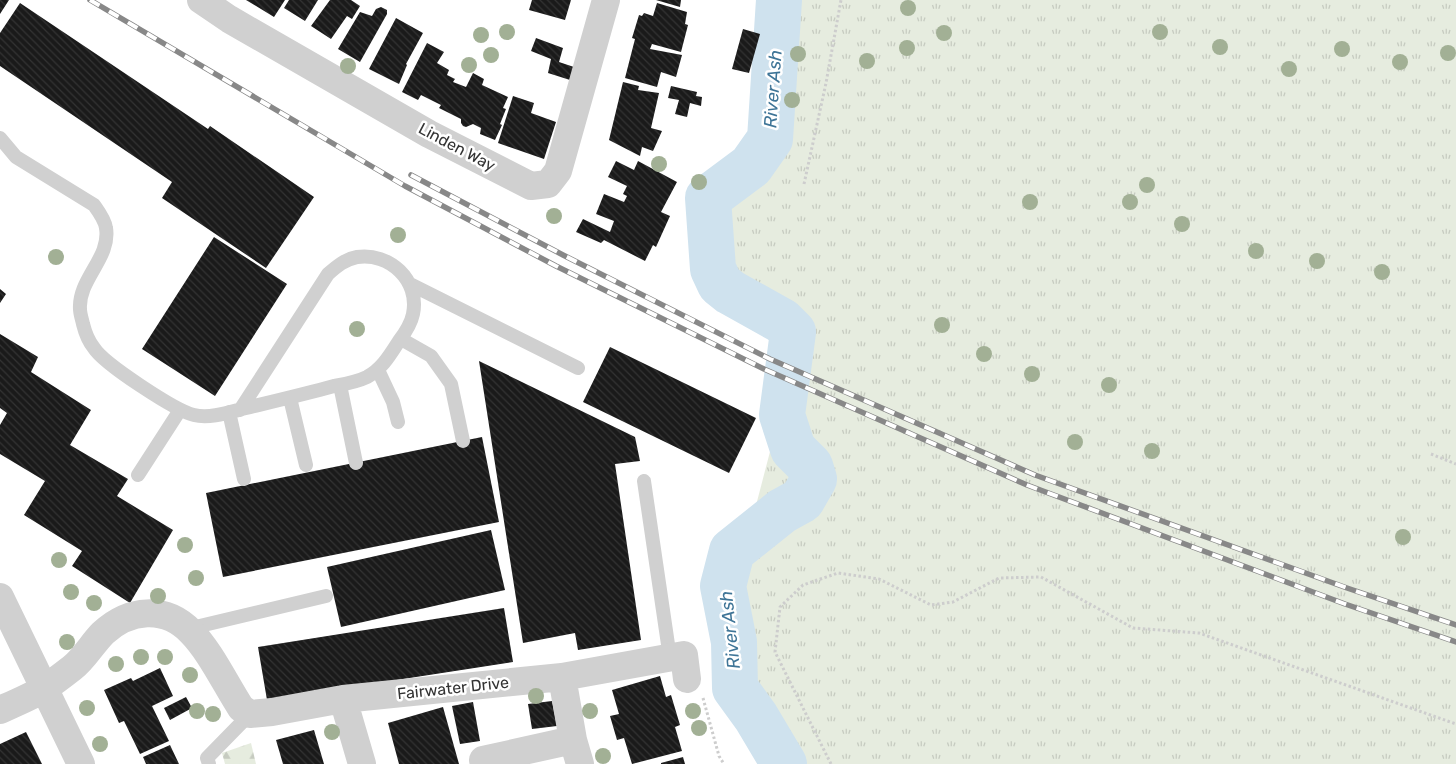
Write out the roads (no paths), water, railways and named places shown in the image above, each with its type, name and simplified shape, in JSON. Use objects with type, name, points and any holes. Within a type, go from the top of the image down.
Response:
[{"type":"street","name":"Linden Way","points":[[201,0],[429,134],[531,186],[548,184],[558,171],[606,0]]},
{"type":"street","points":[[0,597],[80,764]]},
{"type":"street","points":[[0,710],[44,689],[75,666],[101,635],[114,623],[148,613],[166,615],[179,621],[187,628],[199,641],[241,708],[250,714]]},
{"type":"street","points":[[670,658],[684,655],[687,680]]},
{"type":"street","name":"Fairwater Drive","points":[[250,714],[272,712],[343,699],[562,677],[670,658]]},
{"type":"street","points":[[483,760],[577,752],[562,677]]},
{"type":"street","points":[[343,699],[362,764]]},
{"type":"lane","points":[[0,138],[16,157],[94,205],[101,216],[106,228],[104,250],[83,289],[80,309],[85,330],[94,348],[108,364],[180,410],[195,416],[234,411],[290,398],[365,378],[378,370],[408,328],[413,314],[414,298],[410,284],[400,270],[387,261],[371,256],[355,257],[340,264],[328,274],[234,411],[244,479]]},
{"type":"lane","points":[[410,284],[578,368]]},
{"type":"lane","points":[[401,339],[431,356],[451,384],[463,441]]},
{"type":"lane","points":[[378,370],[393,402],[398,422]]},
{"type":"lane","points":[[340,385],[356,463]]},
{"type":"lane","points":[[290,398],[306,465]]},
{"type":"lane","points":[[138,475],[180,410]]},
{"type":"lane","points":[[644,481],[670,658]]},
{"type":"lane","points":[[187,628],[326,596]]},
{"type":"lane","points":[[209,764],[207,758],[250,714]]},
{"type":"waterway","name":"River Ash","points":[[779,0],[770,139],[751,166],[708,198],[713,269],[720,284],[730,292],[782,321],[793,332],[782,415],[793,449],[810,466],[814,479],[802,500],[782,511],[732,551],[723,586],[734,642],[735,688],[756,717],[784,764]]},
{"type":"railway","points":[[90,0],[405,186],[556,266],[764,369],[1027,485],[1345,604],[1456,642]]},
{"type":"railway","points":[[411,175],[563,255],[770,359],[1035,475],[1347,588],[1456,625]]}]
